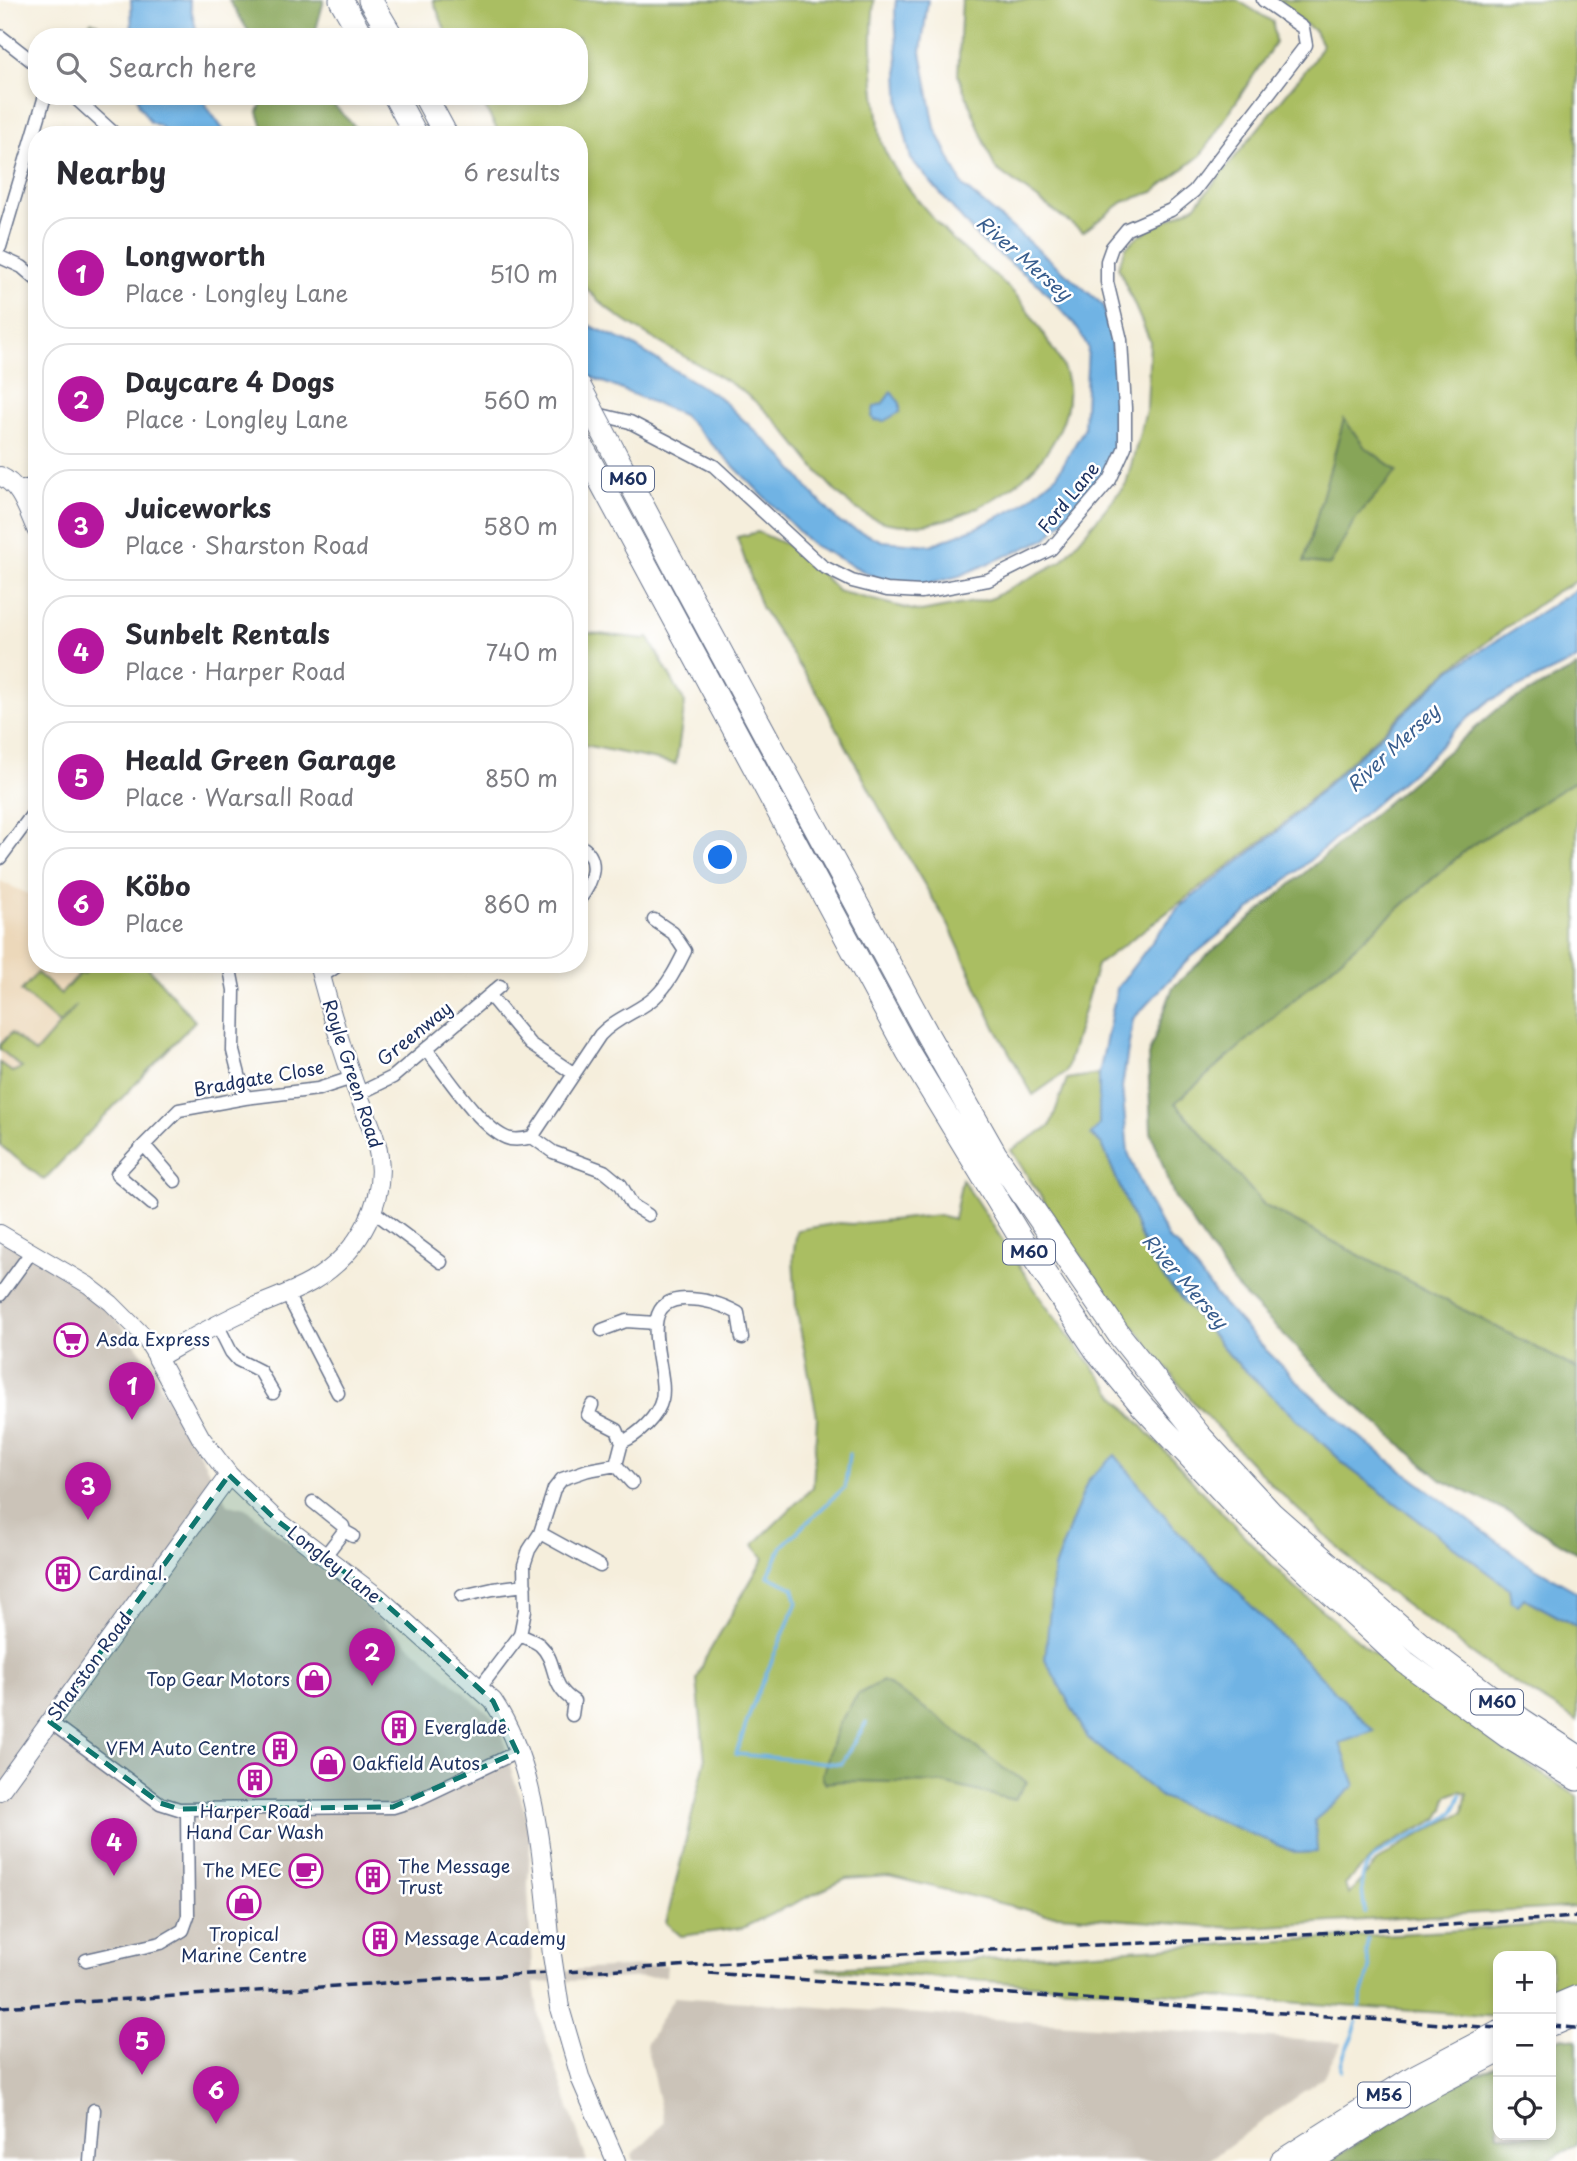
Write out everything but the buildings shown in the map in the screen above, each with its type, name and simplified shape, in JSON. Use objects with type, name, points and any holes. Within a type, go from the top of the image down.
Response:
[{"type":"highway","points":[[341,0],[357,28]]},
{"type":"highway","points":[[370,0],[387,28]]},
{"type":"highway","points":[[400,105],[411,126]]},
{"type":"highway","points":[[430,105],[441,126]]},
{"type":"highway","name":"M60","points":[[588,403],[928,1036],[995,1154],[1119,1336],[1200,1436],[1272,1514],[1420,1644],[1522,1720],[1577,1756]]},
{"type":"highway","name":"M60","points":[[588,458],[908,1052],[1020,1237],[1096,1350],[1144,1408],[1236,1506],[1405,1662],[1507,1736],[1577,1779]]},
{"type":"highway","name":"M60","points":[[1420,1644],[1577,1737]]},
{"type":"highway","points":[[1556,2008],[1576,2009]]},
{"type":"highway","points":[[1556,2022],[1576,2009]]},
{"type":"highway","name":"M56","points":[[1282,2161],[1414,2077],[1493,2042]]},
{"type":"highway","name":"M56","points":[[1311,2161],[1426,2089],[1493,2043]]},
{"type":"main road","points":[[0,476],[10,480],[18,488],[28,511]]},
{"type":"main road","name":"Royle Green Road","points":[[158,1358],[217,1324],[287,1294],[334,1267],[358,1239],[373,1211],[378,1195],[380,1160],[376,1141],[355,1086],[320,973]]},
{"type":"main road","name":"Longley Lane","points":[[158,1358],[201,1438],[229,1475],[275,1519],[379,1598],[493,1701],[504,1717],[535,1810],[560,2008],[581,2080],[616,2161]]},
{"type":"main road","name":"Sharston Road","points":[[0,1791],[229,1475]]},
{"type":"street","name":"Ford Lane","points":[[588,411],[630,422],[714,466],[822,566],[852,581],[887,590],[921,592],[988,580],[1051,549],[1110,480],[1125,447],[1121,340],[1107,282],[1107,261],[1112,247],[1127,229],[1171,210],[1194,191],[1306,45],[1303,28],[1263,0]]},
{"type":"street","points":[[0,36],[28,58]]},
{"type":"street","points":[[36,126],[42,105]]},
{"type":"street","points":[[83,105],[105,126]]},
{"type":"street","points":[[0,247],[28,153]]},
{"type":"street","points":[[0,257],[28,272]]},
{"type":"street","points":[[18,488],[28,486]]},
{"type":"street","points":[[0,858],[28,820]]},
{"type":"street","points":[[588,854],[593,873],[588,887]]},
{"type":"street","points":[[532,1137],[600,1035],[611,1023],[654,999],[672,976],[685,951],[673,933],[654,920]]},
{"type":"street","points":[[231,973],[234,990],[233,1051],[245,1098]]},
{"type":"street","name":"Greenway","points":[[355,1086],[393,1077],[500,986]]},
{"type":"street","points":[[490,996],[530,1044],[573,1073]]},
{"type":"street","points":[[427,1050],[470,1105],[496,1132],[507,1138],[532,1137],[553,1152],[604,1171],[621,1185],[632,1205],[648,1215]]},
{"type":"street","name":"Bradgate Close","points":[[152,1204],[117,1174],[178,1110],[245,1098],[355,1086]]},
{"type":"street","points":[[144,1145],[175,1181]]},
{"type":"street","points":[[373,1211],[441,1262]]},
{"type":"street","name":"Longley Lane","points":[[0,1233],[88,1285],[111,1303],[142,1334],[158,1358]]},
{"type":"street","points":[[0,1295],[32,1251]]},
{"type":"street","points":[[287,1294],[338,1393]]},
{"type":"street","points":[[622,1442],[642,1429],[656,1413],[662,1400],[663,1384],[657,1355],[656,1323],[659,1311],[666,1303],[688,1299],[723,1304],[738,1312],[742,1338]]},
{"type":"street","points":[[602,1330],[626,1321],[656,1323]]},
{"type":"street","points":[[217,1324],[238,1360],[265,1367],[273,1393]]},
{"type":"street","points":[[592,1405],[588,1415],[617,1430],[622,1442],[615,1465]]},
{"type":"street","points":[[615,1465],[632,1483]]},
{"type":"street","points":[[479,1689],[520,1635],[525,1610],[524,1565],[540,1532],[554,1489],[562,1479],[615,1465]]},
{"type":"street","points":[[313,1502],[343,1526],[348,1534],[324,1557]]},
{"type":"street","points":[[540,1532],[600,1566]]},
{"type":"street","points":[[462,1596],[525,1585]]},
{"type":"street","points":[[520,1635],[540,1645],[550,1661],[556,1683],[564,1695],[574,1702],[572,1715]]},
{"type":"street","points":[[50,1722],[160,1803],[187,1810],[394,1807],[416,1800],[517,1752]]},
{"type":"street","points":[[86,1960],[161,1943],[183,1930],[188,1916],[187,1810]]},
{"type":"street","points":[[90,2161],[94,2110]]},
{"type":"highlighted area","points":[[229,1475],[275,1519],[379,1598],[493,1701],[517,1752],[393,1807],[179,1809],[160,1803],[50,1722]]},
{"type":"shaded area","points":[[0,881],[28,894],[28,973],[153,973],[195,1021],[44,1180],[0,1145]]},
{"type":"shaded area","points":[[0,1234],[104,1303],[142,1353],[228,1504],[246,1508],[348,1591],[500,1724],[511,1770],[531,1829],[528,1886],[532,1972],[667,1965],[666,1976],[534,1983],[539,2018],[587,2161],[0,2161]]},
{"type":"shaded area","points":[[674,1997],[1342,2043],[1323,2077],[1208,2161],[634,2161],[632,2155],[664,2123],[646,2045]]},
{"type":"green space","points":[[229,0],[324,0],[316,28],[246,28]]},
{"type":"green space","points":[[433,0],[874,0],[873,73],[882,144],[911,191],[947,234],[1018,298],[1063,367],[1068,383],[1068,400],[1065,416],[1050,446],[1017,483],[988,502],[956,516],[905,525],[872,518],[857,510],[831,486],[781,426],[754,400],[724,379],[629,324],[608,309],[588,289],[588,126],[495,126],[484,105],[588,105],[588,28],[444,28]]},
{"type":"green space","points":[[962,0],[1237,0],[1273,22],[1275,43],[1201,155],[1153,192],[1123,202],[1083,232],[995,168],[958,75]]},
{"type":"green space","points":[[1270,0],[1577,0],[1577,581],[1555,592],[1450,669],[1278,829],[1097,965],[1066,1072],[1033,1095],[995,1027],[950,928],[881,811],[820,697],[761,607],[737,537],[758,532],[799,550],[838,591],[921,612],[990,599],[1062,561],[1126,484],[1147,407],[1150,341],[1118,267],[1126,247],[1138,236],[1196,205],[1313,61],[1322,45],[1315,31]]},
{"type":"green space","points":[[91,21],[98,24],[99,28],[86,28]]},
{"type":"green space","points":[[261,105],[334,105],[354,126],[262,126],[258,112]]},
{"type":"green space","points":[[1344,419],[1364,446],[1397,471],[1355,519],[1330,565],[1304,562]]},
{"type":"green space","points":[[588,633],[646,639],[648,637],[685,703],[676,764],[588,746]]},
{"type":"green space","points":[[1577,667],[1577,780],[1468,848],[1175,1103],[1265,1206],[1577,1369],[1577,1553],[1511,1513],[1441,1480],[1331,1383],[1236,1287],[1174,1196],[1151,1132],[1148,1056],[1173,987],[1210,953],[1499,708]]},
{"type":"green space","points":[[1577,780],[1577,1369],[1265,1206],[1175,1103],[1468,848]]},
{"type":"green space","points":[[37,973],[61,994],[80,973],[153,973],[195,1021],[44,1180],[0,1145],[0,1063],[12,1072],[22,1068],[0,1049],[0,1045],[11,1033],[35,1053],[76,1006],[59,1024],[21,991]]},
{"type":"green space","points":[[1099,1074],[1099,1125],[1091,1135],[1102,1144],[1152,1264],[1232,1358],[1349,1468],[1509,1588],[1511,1601],[1524,1598],[1577,1627],[1577,1721],[1494,1670],[1375,1582],[1275,1488],[1195,1404],[1114,1302],[1061,1228],[1011,1150],[1050,1126],[1067,1079]]},
{"type":"green space","points":[[962,1179],[1046,1306],[1120,1402],[1293,1586],[1393,1669],[1501,1748],[1577,1796],[1577,1907],[1235,1928],[1044,1914],[889,1876],[846,1879],[742,1928],[681,1936],[666,1923],[705,1761],[697,1680],[705,1659],[764,1558],[753,1545],[813,1487],[817,1416],[796,1307],[793,1257],[797,1230],[839,1223],[939,1215],[954,1219]],"holes":[[[1460,1791],[1467,1793],[1463,1812],[1399,1846],[1376,1863],[1348,1895],[1345,1884],[1382,1848],[1438,1819],[1447,1796]]]},
{"type":"green space","points":[[883,1681],[935,1715],[1003,1768],[1027,1782],[1014,1800],[942,1783],[825,1783],[822,1776],[838,1725],[858,1694]]},
{"type":"green space","points":[[1577,1923],[1577,1984],[1556,1992],[1556,1951],[1493,1951],[1493,2017],[817,1969]]},
{"type":"green space","points":[[1562,2037],[1577,2039],[1577,2144],[1549,2161],[1329,2161],[1438,2093],[1493,2066],[1493,2140],[1556,2140],[1556,2040]]},
{"type":"water","points":[[131,0],[189,0],[196,28],[132,28]]},
{"type":"water","name":"River Mersey","points":[[896,0],[928,0],[921,52],[935,128],[963,186],[1103,305],[1122,396],[1116,446],[1103,477],[1046,539],[959,576],[920,586],[882,581],[811,544],[683,415],[588,376],[588,325],[629,343],[719,397],[784,458],[840,523],[882,541],[931,545],[978,527],[1019,507],[1057,475],[1084,429],[1088,347],[1077,327],[1039,285],[979,239],[911,159],[900,111]]},
{"type":"water","points":[[139,105],[206,105],[221,126],[160,126],[150,122]]},
{"type":"water","points":[[891,392],[900,403],[900,412],[884,421],[874,420],[874,407],[883,403]]},
{"type":"water","name":"River Mersey","points":[[1577,589],[1577,659],[1489,701],[1454,730],[1431,756],[1295,873],[1189,959],[1133,1019],[1122,1087],[1128,1152],[1147,1199],[1169,1240],[1178,1246],[1220,1300],[1259,1343],[1355,1433],[1525,1562],[1577,1592],[1577,1627],[1524,1598],[1518,1605],[1511,1601],[1509,1588],[1349,1468],[1232,1358],[1152,1264],[1102,1144],[1091,1135],[1099,1125],[1099,1074],[1117,988],[1178,908],[1276,833],[1451,670]]},
{"type":"water","points":[[1115,1455],[1174,1527],[1374,1731],[1340,1743],[1355,1786],[1315,1820],[1317,1852],[1297,1853],[1161,1797],[1088,1738],[1045,1659],[1054,1568],[1088,1480]]},
{"type":"waterway","points":[[849,1454],[845,1487],[782,1546],[768,1576],[793,1588],[797,1602],[752,1707],[736,1754],[841,1764],[866,1723]]},
{"type":"waterway","points":[[1365,1913],[1362,1879],[1369,1864],[1389,1847],[1442,1821],[1453,1812],[1461,1795]]},
{"type":"waterway","points":[[1359,2007],[1370,1969],[1366,1951],[1368,1939]]},
{"type":"waterway","points":[[1341,2071],[1357,2022]]},
{"type":"railway","points":[[0,2007],[529,1974],[1207,1940],[1577,1917]]},
{"type":"railway","points":[[709,1973],[1493,2028]]},
{"type":"railway","points":[[1556,2026],[1577,2028]]},
{"type":"place","name":"Asda Express","points":[[71,1340]]},
{"type":"place","name":"Longworth","points":[[132,1420]]},
{"type":"place","name":"Juiceworks","points":[[88,1520]]},
{"type":"place","name":"Cardinal.","points":[[63,1574]]},
{"type":"place","name":"Top Gear Motors","points":[[314,1680]]},
{"type":"place","name":"Daycare 4 Dogs","points":[[372,1686]]},
{"type":"place","name":"Everglade","points":[[399,1728]]},
{"type":"place","name":"VFM Auto Centre","points":[[280,1749]]},
{"type":"place","name":"Oakfield Autos","points":[[328,1764]]},
{"type":"place","name":"Harper Road Hand Car Wash","points":[[255,1780]]},
{"type":"place","name":"The MEC","points":[[306,1871]]},
{"type":"place","name":"Sunbelt Rentals","points":[[114,1876]]},
{"type":"place","name":"The Message Trust","points":[[373,1877]]},
{"type":"place","name":"Tropical Marine Centre","points":[[244,1903]]},
{"type":"place","name":"Message Academy","points":[[380,1939]]},
{"type":"place","name":"Heald Green Garage","points":[[142,2075]]},
{"type":"place","name":"Köbo","points":[[216,2124]]}]
